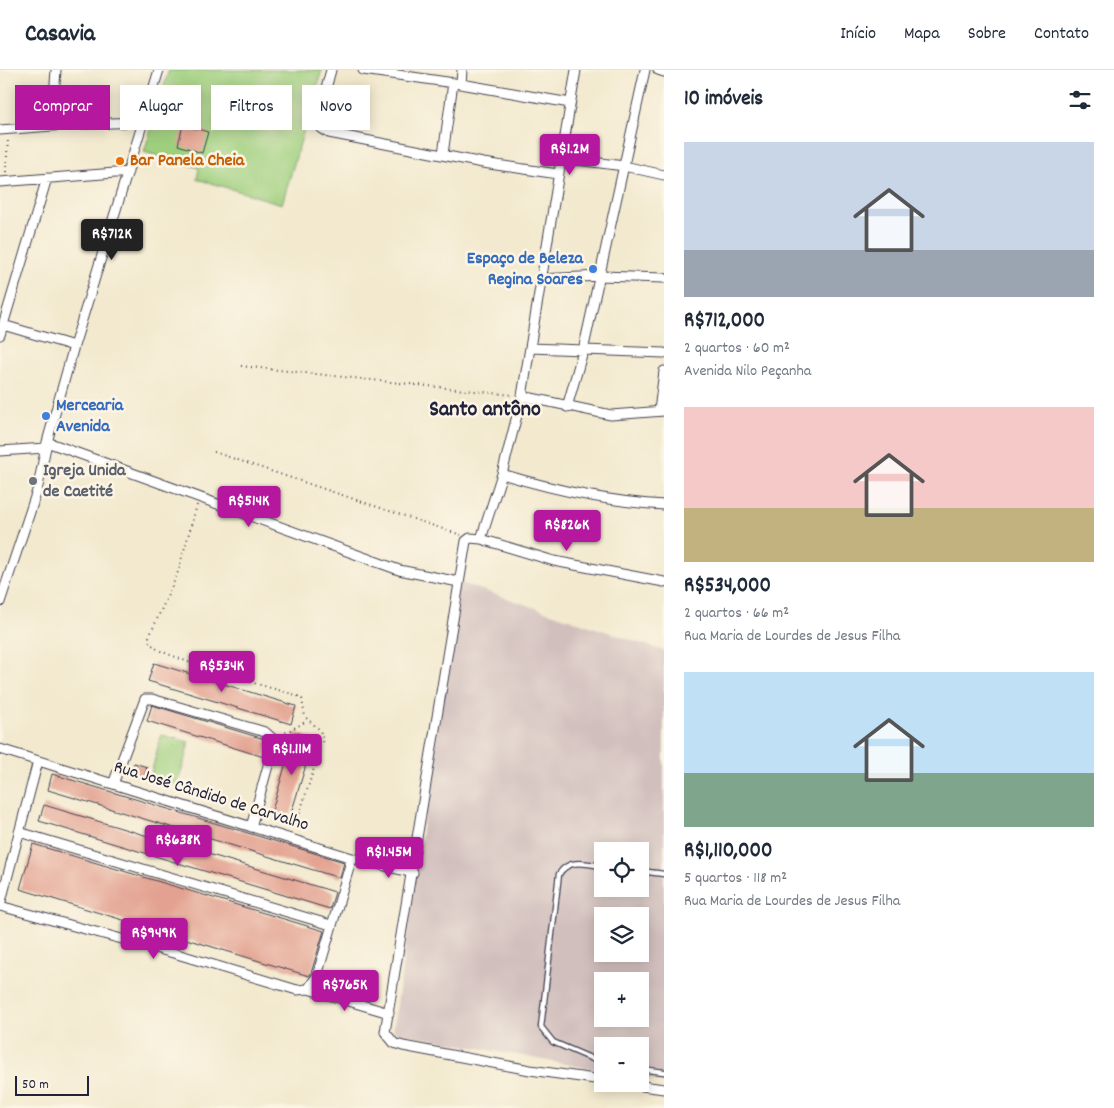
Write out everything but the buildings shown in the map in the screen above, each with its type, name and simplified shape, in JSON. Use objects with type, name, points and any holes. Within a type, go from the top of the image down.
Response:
[{"type":"street","points":[[55,85],[56,70]]},
{"type":"street","points":[[155,85],[159,70]]},
{"type":"street","points":[[331,70],[318,118],[321,128],[329,133],[483,163],[558,174]]},
{"type":"street","points":[[364,70],[457,83],[570,103]]},
{"type":"street","points":[[443,154],[457,83],[462,70]]},
{"type":"street","points":[[481,539],[502,474],[522,396],[576,70]]},
{"type":"street","points":[[567,407],[583,351],[645,70]]},
{"type":"street","points":[[658,70],[664,72]]},
{"type":"street","points":[[0,602],[37,491],[46,445],[74,346],[141,130]]},
{"type":"street","points":[[561,158],[624,166],[664,175]]},
{"type":"street","points":[[3,182],[128,172]]},
{"type":"street","points":[[0,335],[47,178]]},
{"type":"street","points":[[541,279],[600,276],[664,278]]},
{"type":"street","points":[[3,325],[74,346]]},
{"type":"street","points":[[530,348],[664,353]]},
{"type":"street","points":[[522,396],[611,415],[661,411],[664,371]]},
{"type":"street","points":[[0,451],[46,445],[399,570],[459,582]]},
{"type":"street","points":[[502,474],[542,486],[604,499],[664,505]]},
{"type":"street","points":[[594,1079],[530,1070],[394,1043],[385,1032],[413,873],[465,543],[470,538],[481,539],[554,561],[664,582]]},
{"type":"street","points":[[113,784],[143,701],[148,698],[265,732],[273,739],[274,744],[251,827]]},
{"type":"street","name":"Rua José Cândido de Carvalho","points":[[0,750],[352,858],[413,873]]},
{"type":"street","points":[[38,761],[0,906],[177,954],[297,990],[308,989],[389,1013]]},
{"type":"street","points":[[19,832],[331,925]]},
{"type":"street","points":[[308,989],[316,976],[352,858]]},
{"type":"street","points":[[649,1087],[664,1089]]},
{"type":"lane","points":[[594,865],[572,863],[565,866],[559,874],[541,1027],[553,1042],[594,1060]]},
{"type":"lane","points":[[649,872],[664,874]]},
{"type":"lane","points":[[649,1070],[664,1072]]},
{"type":"path","points":[[3,182],[4,130]]},
{"type":"path","points":[[241,366],[522,396]]},
{"type":"path","points":[[214,452],[470,538]]},
{"type":"path","points":[[200,498],[177,575],[149,637],[150,643],[158,650],[211,671],[298,696],[303,701],[307,721],[320,730],[323,740],[292,839]]},
{"type":"path","points":[[273,739],[307,721]]},
{"type":"shaded area","points":[[458,582],[664,651],[664,1082],[649,1080],[649,1037],[594,1037],[594,1070],[393,1032]]},
{"type":"green space","points":[[169,70],[322,70],[318,85],[302,85],[302,130],[304,130],[282,204],[197,179],[199,168],[144,152],[151,130],[201,130],[201,85],[164,85]]},
{"type":"green space","points":[[161,735],[189,742],[178,785],[150,778]]},
{"type":"place","name":"Bar Panela Cheia","points":[[120,161]]},
{"type":"place","name":"Espaço de Beleza Regina Soares","points":[[593,269]]},
{"type":"place","name":"Mercearia Avenida","points":[[46,416]]},
{"type":"place","name":"Igreja Unida de Caetité","points":[[33,481]]},
{"type":"district","name":"Santo antôno","points":[[485,410]]}]
